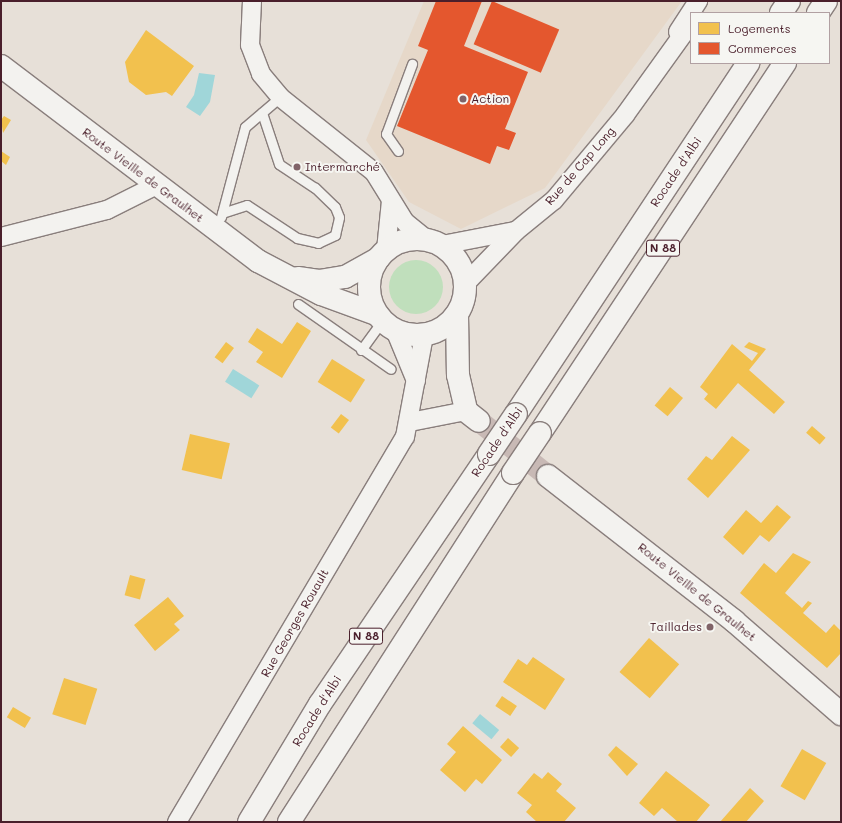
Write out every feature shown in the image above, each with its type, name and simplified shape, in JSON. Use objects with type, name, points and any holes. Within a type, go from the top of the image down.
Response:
[{"type":"main road","points":[[782,12],[789,1]]},
{"type":"main road","points":[[819,12],[826,1]]},
{"type":"main road","name":"Rocade d'Albi","points":[[249,822],[320,704],[516,414],[747,64]]},
{"type":"main road","name":"N 88","points":[[289,822],[513,473],[784,64]]},
{"type":"main road","name":"Route Vieille de Graulhet","points":[[1,66],[155,186],[220,221],[258,261],[321,294],[384,322]]},
{"type":"main road","points":[[458,375],[457,314],[465,284],[454,255],[434,242],[404,240],[382,254],[370,276],[369,296],[384,322],[429,334],[458,375],[472,416]]},
{"type":"main road","name":"Route Vieille de Graulhet","points":[[288,277],[319,281],[346,277],[382,254]]},
{"type":"main road","points":[[429,334],[457,314]]},
{"type":"main road","name":"Route Vieille de Graulhet","points":[[548,476],[734,621],[841,714]]},
{"type":"street","points":[[252,1],[250,45],[260,74],[280,97],[374,172],[405,222],[434,242]]},
{"type":"street","name":"Rue de Cap Long","points":[[691,12],[698,1]]},
{"type":"street","points":[[699,12],[707,1]]},
{"type":"street","name":"Rue de Cap Long","points":[[625,115],[690,13]]},
{"type":"street","name":"Rue de Cap Long","points":[[465,284],[516,231],[554,200],[625,115],[690,24]]},
{"type":"street","points":[[1,237],[107,210],[155,186]]},
{"type":"street","points":[[382,254],[391,201]]},
{"type":"street","name":"Rue de Cap Long","points":[[434,242],[516,231]]},
{"type":"street","points":[[384,322],[417,384]]},
{"type":"street","name":"Rue Georges Rouault","points":[[177,822],[410,422],[429,334]]},
{"type":"street","points":[[410,422],[472,416]]},
{"type":"lane","points":[[398,151],[386,134],[412,64]]},
{"type":"lane","points":[[220,221],[245,127],[280,97]]},
{"type":"lane","points":[[220,221],[247,205],[297,238],[318,243],[335,235],[339,217],[335,207],[315,188],[279,164],[269,144],[262,113]]},
{"type":"lane","points":[[298,304],[361,350],[391,369]]},
{"type":"lane","points":[[361,350],[384,322]]},
{"type":"shaded area","points":[[424,1],[682,1],[545,188],[461,229],[409,202],[366,140]]},
{"type":"green space","points":[[416,260],[426,262],[435,268],[441,277],[443,287],[441,297],[435,306],[426,312],[416,314],[406,312],[397,306],[391,297],[389,287],[391,277],[397,268],[406,262]]},
{"type":"water","points":[[199,73],[215,75],[210,102],[200,116],[186,107],[194,95]]},
{"type":"water","points":[[233,369],[259,385],[251,398],[225,382]]},
{"type":"water","points":[[480,714],[499,730],[491,739],[472,723]]},
{"type":"building: Logements","points":[[146,30],[194,66],[172,96],[166,92],[146,95],[129,82],[125,62]]},
{"type":"building: Logements","points":[[4,116],[11,120],[3,133],[1,120]]},
{"type":"building: Logements","points":[[1,151],[10,157],[6,165],[1,161]]},
{"type":"building: Logements","points":[[297,322],[311,331],[282,378],[256,362],[263,352],[248,342],[257,328],[282,344]]},
{"type":"building: Logements","points":[[226,342],[234,348],[223,363],[215,357]]},
{"type":"building: Logements","points":[[749,342],[766,349],[749,370],[785,402],[774,414],[738,383],[716,409],[704,399],[708,394],[700,387],[732,344],[752,361],[758,353],[744,347]]},
{"type":"building: Logements","points":[[332,359],[365,380],[351,403],[318,382]]},
{"type":"building: Logements","points":[[670,387],[683,398],[668,416],[655,405]]},
{"type":"building: Logements","points":[[341,414],[349,420],[339,434],[331,428]]},
{"type":"building: Logements","points":[[812,426],[826,438],[820,445],[806,433]]},
{"type":"building: Logements","points":[[190,434],[230,443],[222,479],[182,470]]},
{"type":"building: Logements","points":[[732,436],[750,450],[708,498],[687,479],[706,456],[712,460]]},
{"type":"building: Logements","points":[[777,505],[791,517],[769,542],[760,535],[743,555],[723,537],[746,510],[761,523]]},
{"type":"building: Logements","points":[[793,553],[811,562],[785,593],[802,608],[808,601],[812,603],[803,613],[826,633],[834,624],[841,631],[841,653],[827,668],[740,593],[764,563],[776,573]]},
{"type":"building: Logements","points":[[130,575],[145,579],[140,599],[125,595]]},
{"type":"building: Logements","points":[[168,597],[184,616],[174,624],[180,630],[155,651],[134,625]]},
{"type":"building: Logements","points":[[649,638],[679,664],[650,698],[619,672]]},
{"type":"building: Logements","points":[[533,657],[565,679],[545,710],[503,682],[518,659],[527,665]]},
{"type":"building: Logements","points":[[64,678],[97,689],[86,725],[52,714]]},
{"type":"building: Logements","points":[[502,696],[517,706],[510,716],[495,706]]},
{"type":"building: Logements","points":[[13,707],[31,718],[25,728],[7,717]]},
{"type":"building: Logements","points":[[463,726],[502,760],[482,784],[476,779],[465,792],[440,770],[456,752],[447,744]]},
{"type":"building: Logements","points":[[508,738],[519,748],[511,757],[500,747]]},
{"type":"building: Logements","points":[[616,746],[638,764],[627,776],[608,755]]},
{"type":"building: Logements","points":[[802,749],[826,763],[805,800],[780,786]]},
{"type":"building: Logements","points":[[666,771],[710,805],[696,822],[678,822],[662,808],[654,816],[639,803]]},
{"type":"building: Logements","points":[[548,772],[562,784],[556,791],[576,808],[564,822],[537,822],[526,812],[532,805],[517,793],[534,773],[542,779]]},
{"type":"building: Logements","points":[[750,788],[764,801],[746,822],[720,822]]},
{"type":"building: Commerces","name":"Action","points":[[436,1],[482,1],[464,46],[528,72],[505,129],[516,133],[509,150],[497,146],[490,164],[397,126],[428,50],[418,46]]},
{"type":"building: Commerces","points":[[492,1],[559,30],[541,73],[474,44]]},
{"type":"tunnel","points":[[479,421],[548,476]]},
{"type":"place","name":"Action","points":[[463,99]]},
{"type":"place","name":"Intermarché","points":[[297,167]]},
{"type":"place","name":"Taillades","points":[[710,627]]}]
